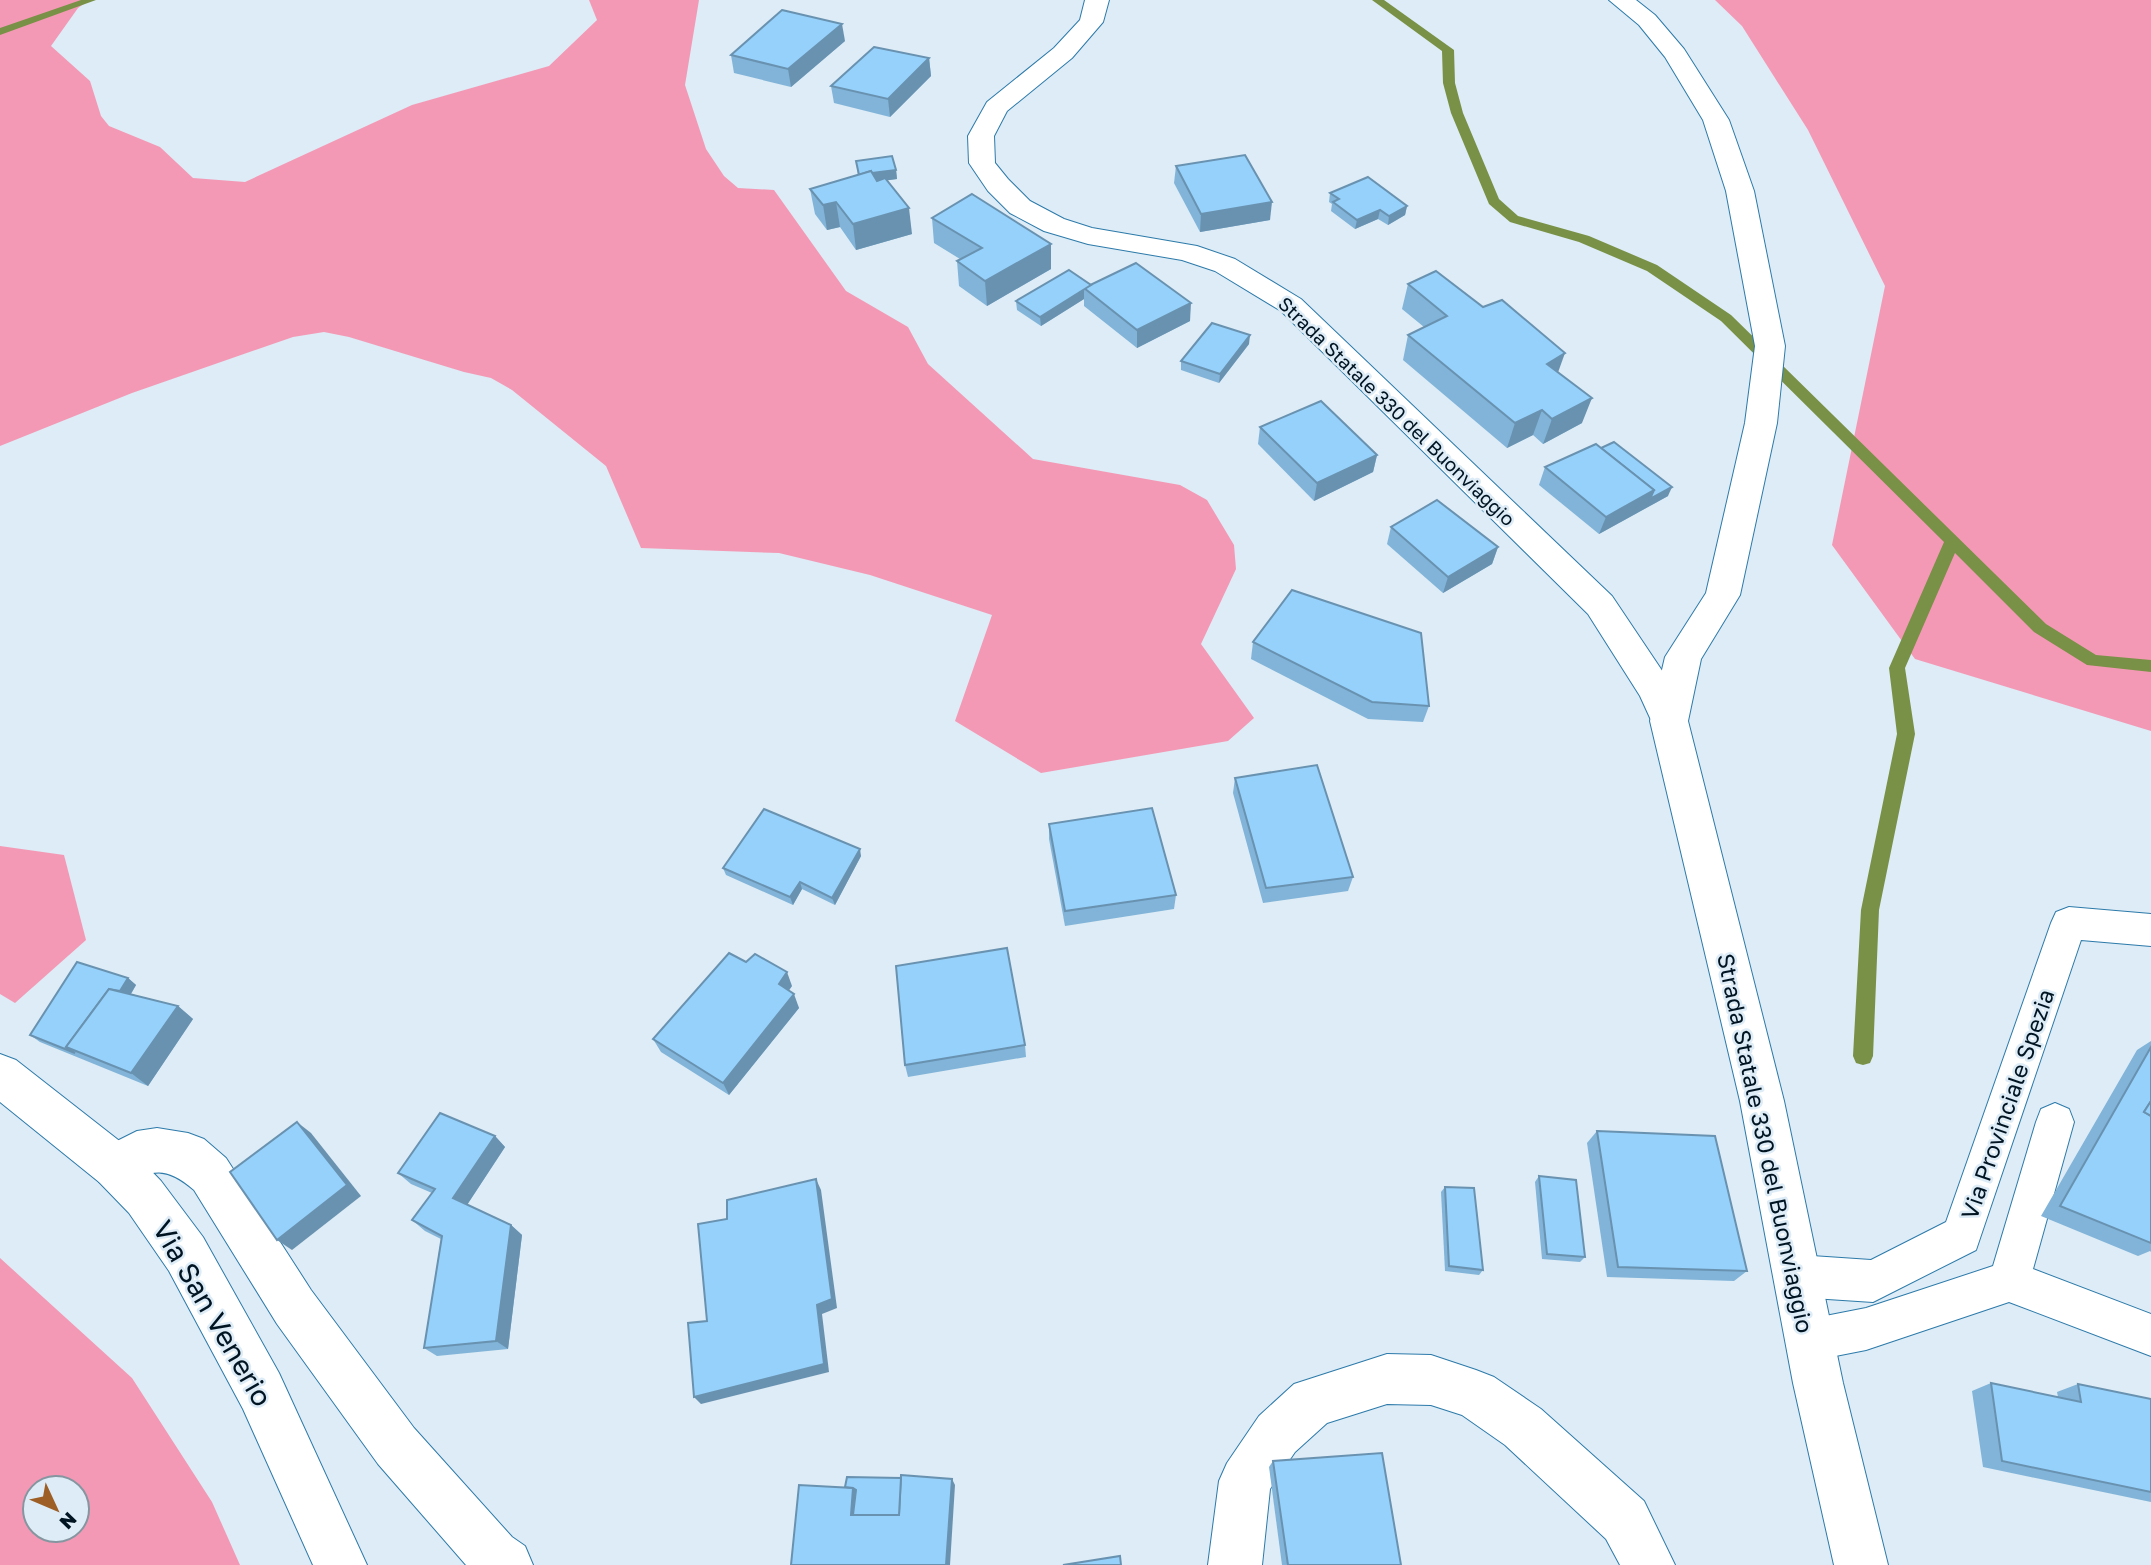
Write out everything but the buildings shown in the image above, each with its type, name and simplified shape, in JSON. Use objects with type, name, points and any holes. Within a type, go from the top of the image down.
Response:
[{"type":"street","name":"Strada Statale 330 del Buonviaggio","points":[[1097,0],[1091,22],[1063,53],[996,107],[981,136],[982,163],[998,185],[1020,207],[1054,225],[1088,236],[1186,252],[1224,265],[1291,305],[1600,605],[1656,691],[1668,721],[1762,1101],[1810,1339],[1861,1565]]},
{"type":"street","name":"Strada Statale 330 del Buonviaggio","points":[[1621,0],[1647,20],[1675,54],[1716,120],[1740,191],[1770,346],[1761,423],[1723,595],[1683,657],[1668,721]]},
{"type":"street","name":"Via San Venerio","points":[[0,1075],[115,1166],[145,1197],[186,1254],[261,1391],[340,1565]]},
{"type":"street","points":[[115,1166],[137,1153],[158,1150],[188,1155],[210,1174],[294,1307],[396,1446],[493,1556],[506,1565]]},
{"type":"street","points":[[1235,1565],[1245,1481],[1277,1433],[1312,1402],[1387,1379],[1431,1380],[1476,1395],[1523,1427],[1625,1520],[1648,1565]]},
{"type":"lane","name":"Via Provinciale Spezia","points":[[1797,1276],[1873,1281],[1962,1236],[2069,923],[2151,930]]},
{"type":"lane","points":[[2009,1281],[2055,1122]]},
{"type":"lane","points":[[1810,1339],[1866,1329],[2009,1281],[2151,1335]]},
{"type":"shaded area","points":[[0,0],[89,0],[78,8],[51,46],[90,81],[101,116],[109,126],[160,147],[193,178],[245,182],[412,105],[549,66],[597,20],[589,0],[699,0],[685,85],[706,149],[724,176],[738,188],[774,190],[846,291],[908,327],[928,364],[1033,459],[1180,485],[1207,500],[1234,545],[1236,569],[1201,644],[1254,718],[1228,741],[1041,773],[955,721],[992,615],[870,575],[779,553],[641,548],[606,466],[512,390],[491,378],[349,337],[324,332],[293,337],[132,393],[0,446]]},
{"type":"shaded area","points":[[1715,0],[2151,0],[2151,731],[1915,659],[1832,545],[1885,286],[1808,130],[1742,26]]},
{"type":"shaded area","points":[[0,846],[64,855],[86,940],[15,1003],[0,994]]},
{"type":"shaded area","points":[[0,1258],[132,1378],[212,1502],[240,1565],[0,1565]]},
{"type":"waterway","points":[[0,32],[91,0]]},
{"type":"waterway","points":[[1377,0],[1448,50],[1449,83],[1457,113],[1493,201],[1514,219],[1584,239],[1652,268],[1726,318],[1952,541]]},
{"type":"waterway","points":[[1863,1056],[1870,910],[1906,734],[1897,668],[1952,541]]},
{"type":"waterway","points":[[1952,541],[2040,628],[2093,661],[2151,666]]}]
